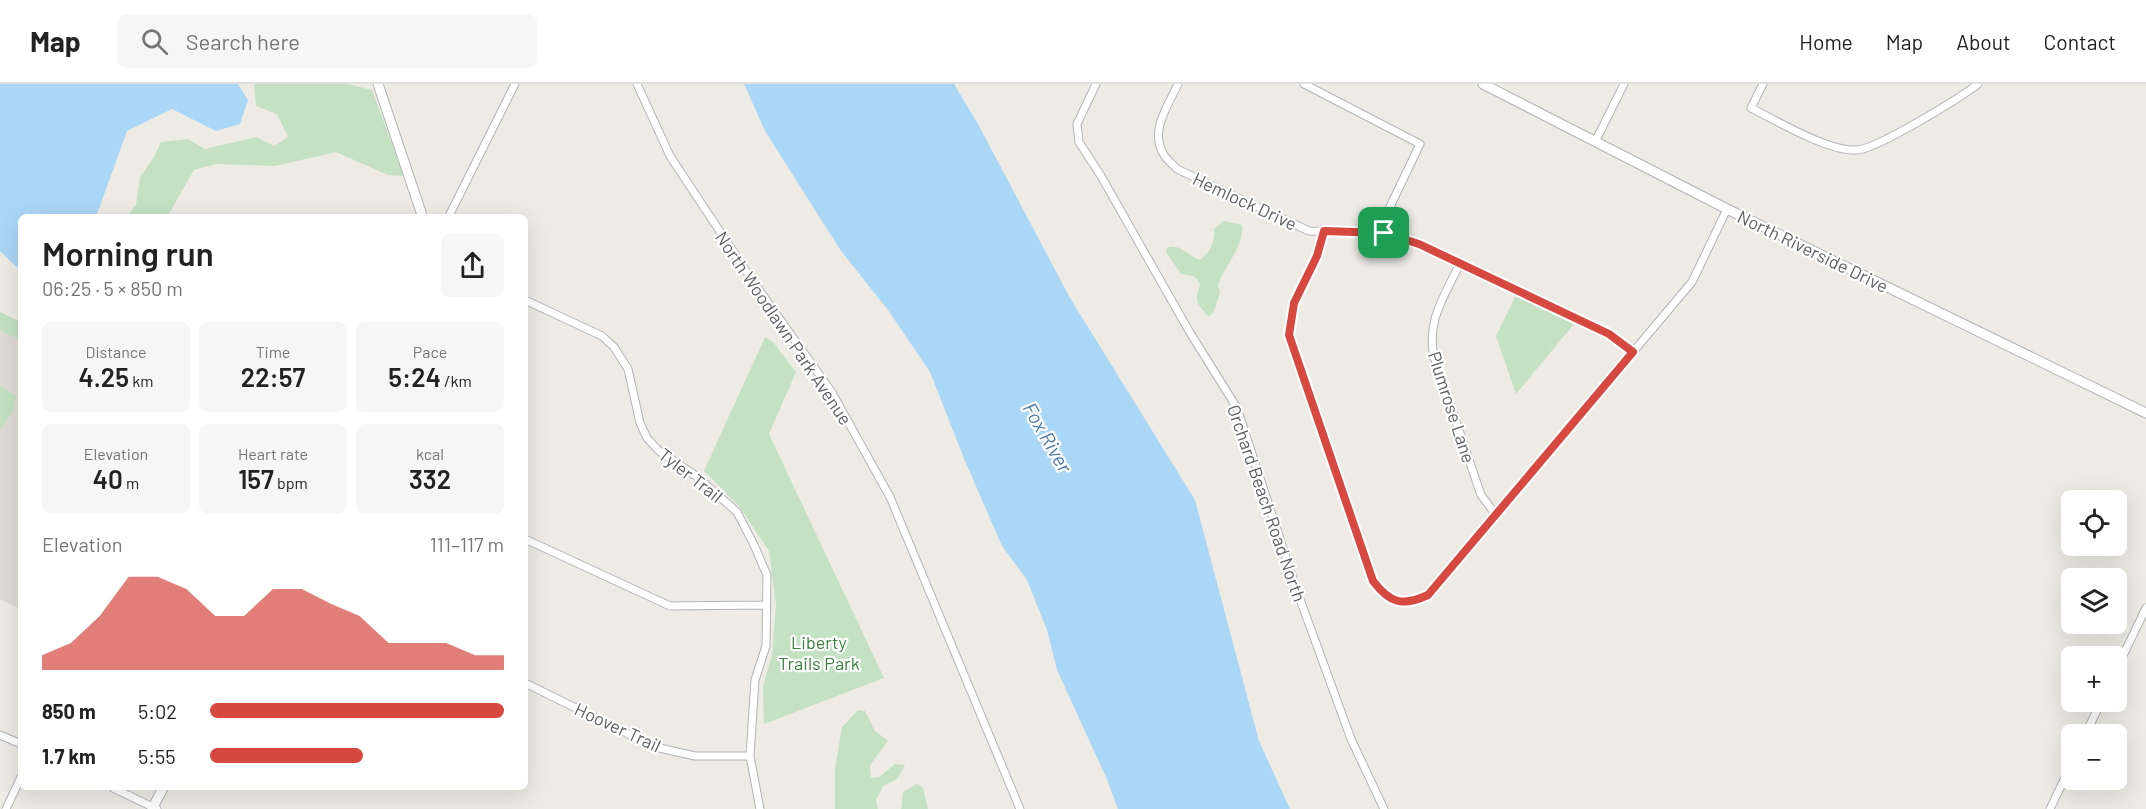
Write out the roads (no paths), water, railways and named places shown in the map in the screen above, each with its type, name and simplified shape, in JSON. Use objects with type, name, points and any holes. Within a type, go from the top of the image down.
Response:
[{"type":"street","points":[[378,84],[422,214]]},
{"type":"street","points":[[450,214],[515,84]]},
{"type":"street","name":"North Woodlawn Park Avenue","points":[[637,84],[669,156],[752,280],[831,391],[890,497],[1020,809]]},
{"type":"street","name":"Orchard Beach Road North","points":[[1096,84],[1077,124],[1079,142],[1189,331],[1237,408],[1297,591],[1344,718],[1384,809]]},
{"type":"street","name":"Hemlock Drive","points":[[1178,84],[1160,122],[1158,139],[1164,155],[1177,169],[1309,231],[1384,233],[1419,244],[1609,334],[1633,352]]},
{"type":"street","points":[[1304,84],[1419,144],[1387,213],[1384,233]]},
{"type":"street","name":"North Riverside Drive","points":[[1483,84],[1727,208],[2146,413]]},
{"type":"street","points":[[1595,142],[1624,84]]},
{"type":"street","points":[[1762,84],[1751,108],[1831,147],[1857,150],[1884,141],[1978,84]]},
{"type":"street","points":[[1324,231],[1317,256],[1294,303],[1289,335],[1373,581],[1384,595],[1398,602],[1413,602],[1428,595],[1692,282],[1727,208]]},
{"type":"street","name":"Plumrose Lane","points":[[1460,263],[1433,321],[1431,340],[1434,357],[1481,495],[1496,515]]},
{"type":"street","name":"Tyler Trail","points":[[528,301],[602,336],[614,347],[628,369],[637,415],[647,438],[659,451],[696,476],[737,512],[754,545],[767,575],[766,646],[755,680],[750,756],[760,809]]},
{"type":"street","points":[[528,540],[670,606],[766,605]]},
{"type":"street","points":[[2127,647],[2146,608]]},
{"type":"street","name":"Hoover Trail","points":[[528,684],[655,747],[695,756],[750,756]]},
{"type":"street","points":[[0,735],[18,743]]},
{"type":"street","points":[[6,809],[18,783]]},
{"type":"street","points":[[2050,809],[2061,786]]},
{"type":"street","points":[[117,790],[154,808],[162,790]]},
{"type":"water","points":[[0,84],[238,84],[248,100],[240,124],[216,131],[172,109],[127,131],[97,214],[18,214],[18,268],[0,251]]},
{"type":"water","name":"Fox River","points":[[744,84],[954,84],[978,124],[1070,298],[1195,500],[1259,741],[1290,809],[1118,809],[1106,777],[1057,670],[1047,630],[1027,580],[1002,546],[930,372],[888,310],[841,251],[765,131]]},
{"type":"park label","name":"Liberty Trails Park","points":[[819,652]]}]
